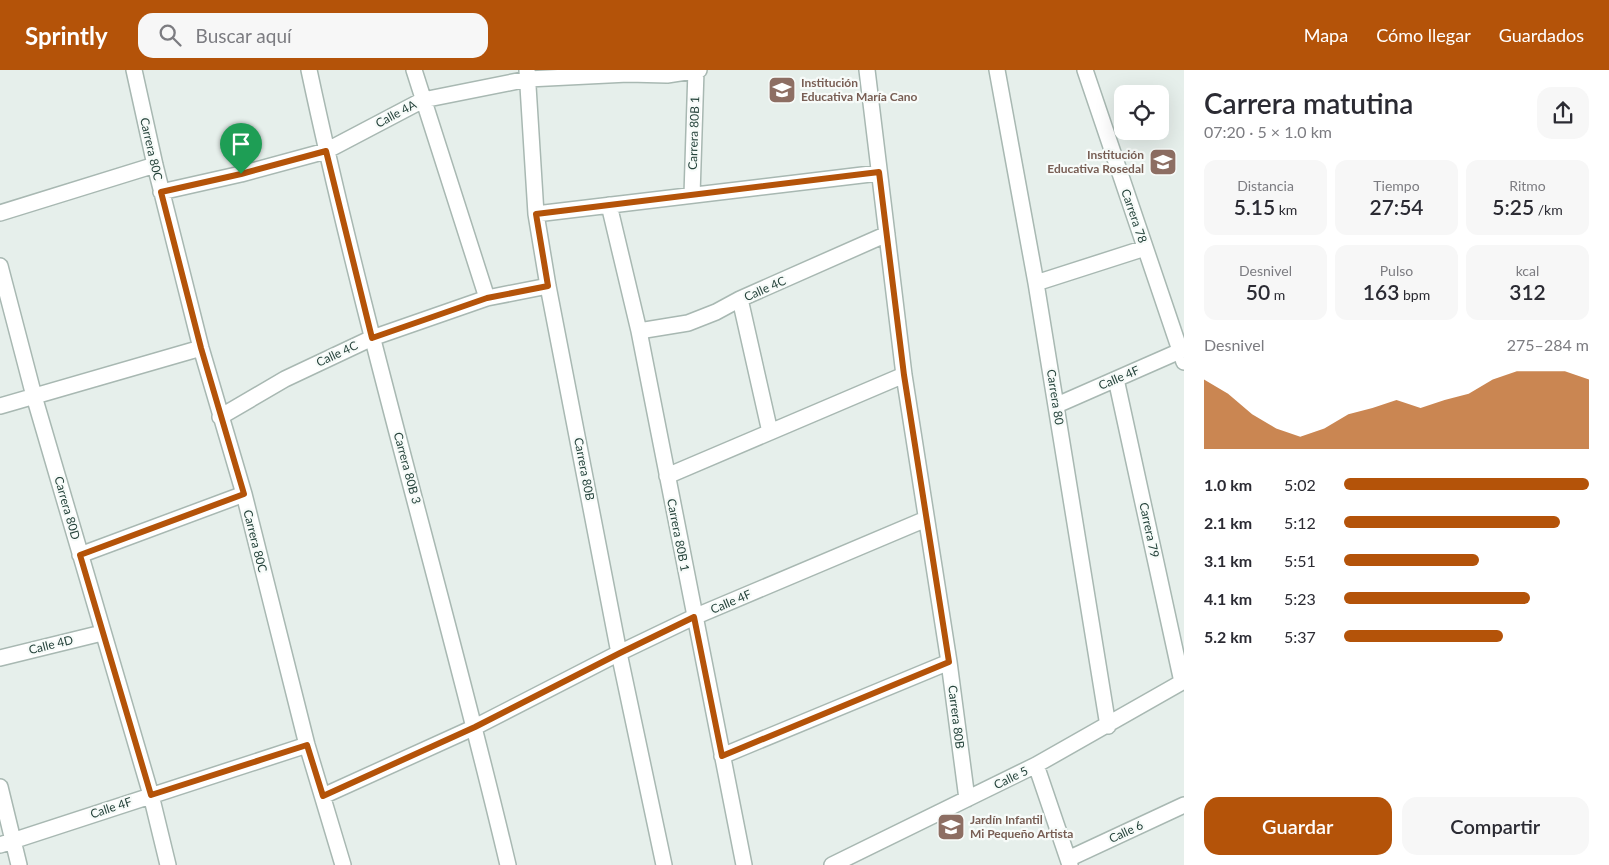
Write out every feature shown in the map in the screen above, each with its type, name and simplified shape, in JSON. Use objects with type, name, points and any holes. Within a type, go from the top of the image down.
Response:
[{"type":"street","name":"Carrera 80C","points":[[134,70],[161,192],[201,348],[244,494],[307,745],[343,865]]},
{"type":"street","name":"Carrera 80B 3","points":[[309,70],[326,151],[372,338],[475,727],[508,865]]},
{"type":"street","points":[[414,70],[487,298]]},
{"type":"street","name":"Calle 4A","points":[[161,192],[241,174],[326,151],[423,100],[528,75],[667,75],[697,70]]},
{"type":"street","name":"Carrera 80B 1","points":[[692,195],[697,70]]},
{"type":"street","name":"Carrera 80B","points":[[867,70],[904,375],[949,662],[967,799]]},
{"type":"street","name":"Carrera 80","points":[[997,70],[1057,405],[1108,726]]},
{"type":"street","name":"Carrera 78","points":[[1084,70],[1182,357]]},
{"type":"street","name":"Carrera 80B","points":[[528,75],[536,214],[548,286],[664,865]]},
{"type":"street","points":[[0,213],[155,165]]},
{"type":"street","points":[[536,214],[879,172]]},
{"type":"street","name":"Carrera 80B 1","points":[[609,205],[639,331],[744,865]]},
{"type":"street","name":"Calle 4C","points":[[639,331],[688,323],[887,234]]},
{"type":"street","points":[[1036,283],[1145,248]]},
{"type":"street","name":"Carrera 80D","points":[[0,266],[34,396],[151,795],[168,865]]},
{"type":"street","name":"Calle 4C","points":[[220,417],[285,379],[372,338],[487,298],[548,286]]},
{"type":"street","points":[[740,299],[770,432]]},
{"type":"street","points":[[0,406],[201,348]]},
{"type":"street","name":"Calle 4F","points":[[1057,405],[1116,379],[1182,357]]},
{"type":"street","points":[[667,476],[904,375]]},
{"type":"street","name":"Carrera 79","points":[[1116,379],[1183,681]]},
{"type":"street","points":[[80,555],[244,494]]},
{"type":"street","name":"Calle 4F","points":[[323,796],[475,727],[694,617],[926,519]]},
{"type":"street","name":"Calle 4D","points":[[0,658],[102,633]]},
{"type":"street","points":[[722,756],[949,662]]},
{"type":"street","name":"Calle 5","points":[[832,865],[860,859],[967,799],[1036,765],[1108,726],[1183,681]]},
{"type":"street","name":"Calle 4F","points":[[7,843],[307,745]]},
{"type":"street","points":[[1036,765],[1069,862]]},
{"type":"street","points":[[0,787],[7,843],[19,865]]},
{"type":"street","name":"Calle 6","points":[[1069,862],[1184,804]]},
{"type":"place","name":"Institución Educativa María Cano","points":[[782,90]]},
{"type":"place","name":"Institución Educativa Rosedal","points":[[1163,162]]},
{"type":"place","name":"Jardín Infantil Mi Pequeño Artista","points":[[951,827]]},
{"type":"route","points":[[326,151],[372,338],[487,298],[548,286],[536,214],[879,172],[904,375],[949,662],[722,756],[694,617],[475,727],[323,796],[307,745],[151,795],[80,555],[244,494],[201,348],[161,192],[241,174],[326,151]]}]
